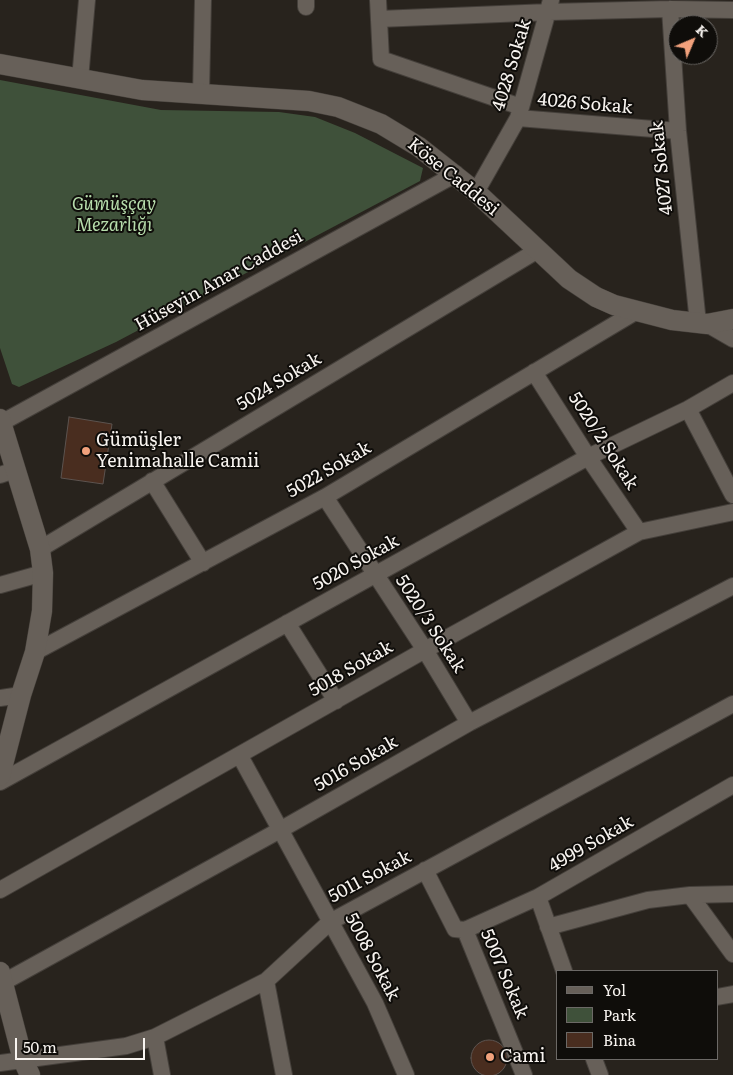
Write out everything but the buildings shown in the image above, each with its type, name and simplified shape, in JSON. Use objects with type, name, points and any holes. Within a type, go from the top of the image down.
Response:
[{"type":"street","points":[[80,79],[87,0]]},
{"type":"street","points":[[201,94],[203,0]]},
{"type":"street","points":[[378,0],[379,19],[550,6],[733,10]]},
{"type":"street","name":"4028 Sokak","points":[[476,192],[520,113],[550,6]]},
{"type":"street","name":"4027 Sokak","points":[[670,9],[678,131],[702,323]]},
{"type":"street","name":"4026 Sokak","points":[[379,19],[381,59],[520,113],[678,131]]},
{"type":"street","name":"Köse Caddesi","points":[[0,64],[142,90],[309,101],[338,106],[361,115],[398,134],[456,174],[569,279],[596,297],[614,305],[672,320],[702,323],[733,319]]},
{"type":"street","name":"Hüseyin Anar Caddesi","points":[[1,421],[456,174]]},
{"type":"street","name":"5024 Sokak","points":[[40,549],[538,250]]},
{"type":"street","name":"5022 Sokak","points":[[35,652],[325,497],[637,311]]},
{"type":"street","points":[[702,323],[733,338]]},
{"type":"street","name":"5020/2 Sokak","points":[[534,372],[639,532]]},
{"type":"street","name":"5020 Sokak","points":[[0,782],[588,457],[688,409],[733,383]]},
{"type":"street","points":[[688,409],[733,495]]},
{"type":"street","points":[[0,776],[21,695],[35,652],[42,611],[43,573],[40,549],[8,473],[1,421]]},
{"type":"street","points":[[152,481],[203,563]]},
{"type":"street","name":"5020/3 Sokak","points":[[325,497],[425,650],[469,723]]},
{"type":"street","name":"5018 Sokak","points":[[0,890],[425,650],[639,532],[733,512]]},
{"type":"street","points":[[0,584],[43,573]]},
{"type":"street","name":"5016 Sokak","points":[[1,979],[280,830],[469,723],[733,586]]},
{"type":"street","points":[[287,623],[336,701]]},
{"type":"street","points":[[0,698],[21,695]]},
{"type":"street","name":"5011 Sokak","points":[[0,1063],[24,1070],[126,1046],[155,1037],[266,981],[330,922],[733,704]]},
{"type":"street","name":"5008 Sokak","points":[[240,756],[375,1003],[406,1075]]},
{"type":"street","name":"4999 Sokak","points":[[465,930],[538,897],[733,785]]},
{"type":"street","name":"5007 Sokak","points":[[425,870],[455,929],[465,930],[524,1075]]},
{"type":"street","points":[[548,927],[648,900],[690,895],[733,894]]},
{"type":"street","points":[[690,895],[733,954]]},
{"type":"street","points":[[538,897],[564,970]]},
{"type":"street","points":[[1,979],[24,1070]]},
{"type":"street","points":[[266,981],[284,1075]]},
{"type":"street","points":[[718,996],[733,994]]},
{"type":"street","points":[[155,1037],[162,1075]]},
{"type":"street","points":[[594,1060],[600,1075]]},
{"type":"green space","name":"Gümüşçay Mezarlığı","points":[[0,80],[161,110],[279,112],[315,117],[355,133],[423,168],[420,181],[116,342],[19,387],[12,384],[0,348]]},
{"type":"place","name":"Gümüşler Yenimahalle Camii","points":[[86,451]]},
{"type":"place","name":"Cami","points":[[490,1057]]}]
